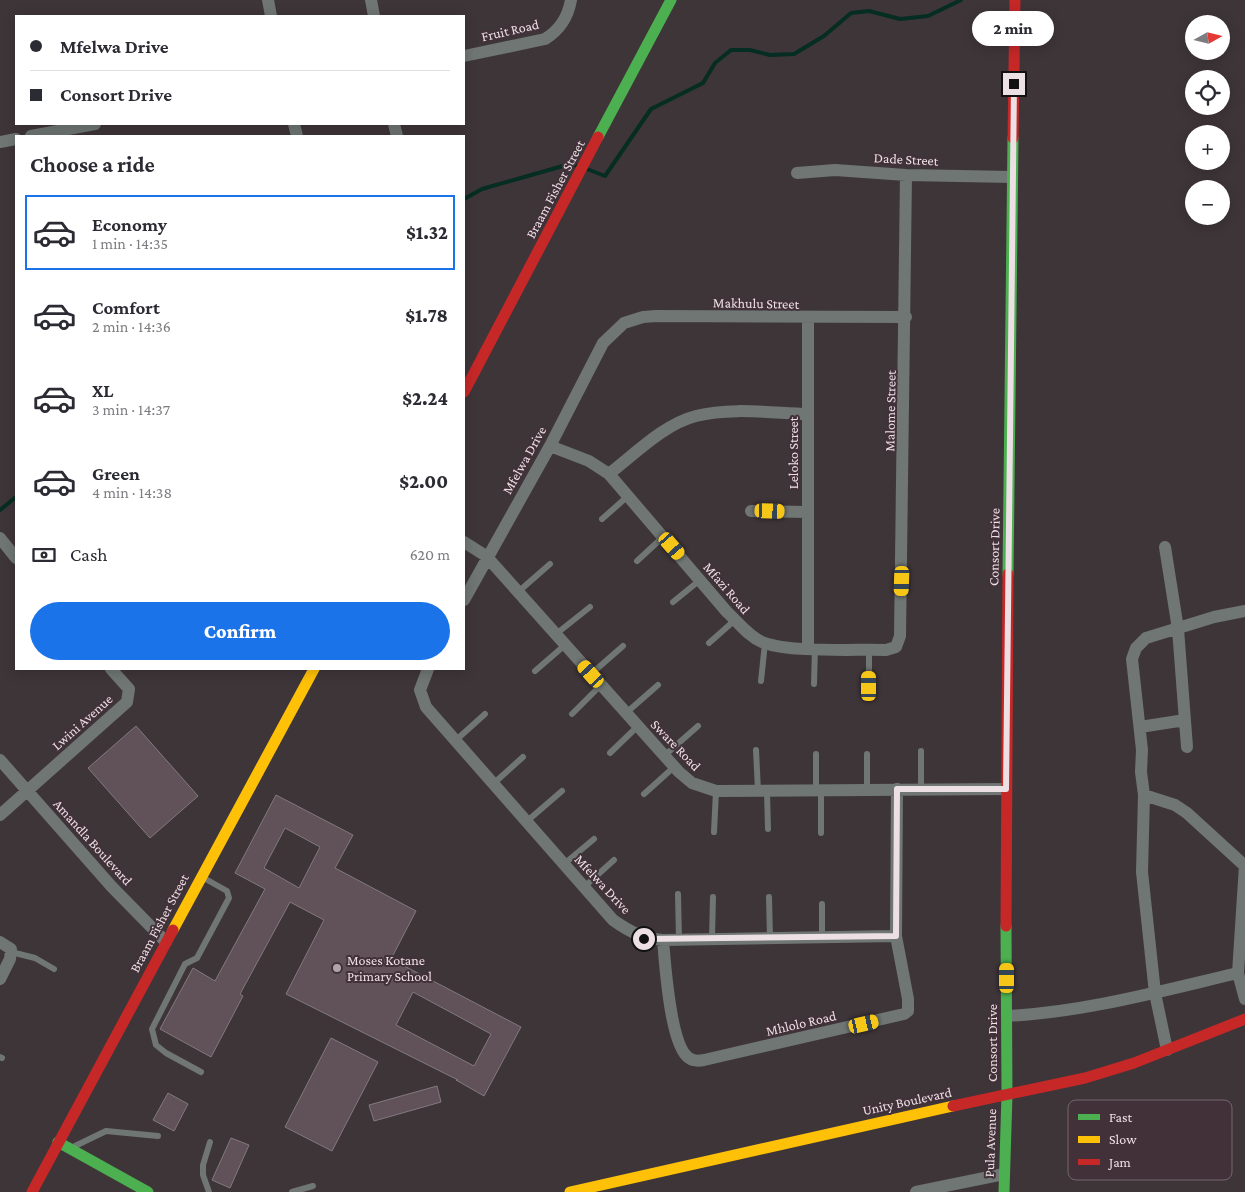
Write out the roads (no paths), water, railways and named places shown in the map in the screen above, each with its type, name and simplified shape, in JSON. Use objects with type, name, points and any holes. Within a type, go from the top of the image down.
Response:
[{"type":"street","points":[[268,0],[271,15]]},
{"type":"street","points":[[371,0],[374,15]]},
{"type":"street","name":"Fruit Road","points":[[465,56],[545,39],[553,34],[564,20],[571,0]]},
{"type":"street","name":"Braam Fisher Street","points":[[465,390],[672,2]]},
{"type":"street","name":"Consort Drive","points":[[1007,1095],[1006,789],[1015,5]]},
{"type":"street","points":[[36,135],[90,125]]},
{"type":"street","points":[[0,142],[15,139]]},
{"type":"street","name":"Dade Street","points":[[797,173],[829,170],[906,175],[1012,177]]},
{"type":"street","name":"Malome Street","points":[[896,647],[900,641],[901,618],[906,318],[906,175]]},
{"type":"street","name":"Makhulu Street","points":[[610,335],[624,323],[643,317],[906,318]]},
{"type":"street","name":"Leloko Street","points":[[808,318],[808,512],[811,647]]},
{"type":"street","name":"Mfelwa Drive","points":[[465,598],[486,556],[550,446],[583,380],[610,335]]},
{"type":"street","points":[[609,474],[663,433],[695,416],[738,412],[808,414]]},
{"type":"street","name":"Mfazi Road","points":[[550,446],[589,461],[609,474],[746,631],[765,642],[780,647],[886,650],[896,647]]},
{"type":"street","points":[[752,511],[808,512]]},
{"type":"street","points":[[0,538],[15,557]]},
{"type":"street","name":"Sware Road","points":[[465,543],[486,556],[664,756],[692,783],[716,791],[763,792],[1006,789]]},
{"type":"street","points":[[1165,547],[1178,629],[1187,747]]},
{"type":"street","points":[[1167,1050],[1159,1020],[1155,993],[1142,872],[1144,795],[1140,727],[1132,669],[1134,653],[1139,643],[1146,638],[1245,611]]},
{"type":"street","name":"Lwini Avenue","points":[[26,790],[127,702],[129,689],[112,670]]},
{"type":"street","name":"Braam Fisher Street","points":[[32,1192],[313,670]]},
{"type":"street","name":"Mfelwa Drive","points":[[427,670],[421,682],[422,701],[613,920],[630,932],[644,939],[663,940],[896,936]]},
{"type":"street","points":[[1140,727],[1185,720]]},
{"type":"street","name":"Amandla Boulevard","points":[[0,760],[112,887],[166,942]]},
{"type":"street","name":"Mhlolo Road","points":[[663,940],[669,1005],[676,1032],[686,1056],[699,1061],[904,1014],[908,1010],[908,999],[896,936],[897,789]]},
{"type":"street","points":[[0,815],[26,790]]},
{"type":"street","points":[[1144,795],[1175,806],[1187,813],[1245,865],[1238,973],[1245,998]]},
{"type":"street","points":[[0,942],[11,952],[10,959],[0,979]]},
{"type":"street","points":[[1007,1016],[1051,1013],[1155,993],[1238,973]]},
{"type":"street","name":"Unity Boulevard","points":[[570,1192],[720,1157],[1100,1074],[1245,1019]]},
{"type":"street","name":"Pula Avenue","points":[[1004,1192],[1007,1095]]},
{"type":"street","points":[[58,1142],[148,1192]]},
{"type":"street","points":[[916,1192],[1004,1174]]},
{"type":"lane","points":[[602,519],[628,496]]},
{"type":"lane","points":[[636,562],[664,537]]},
{"type":"lane","points":[[518,592],[550,564]]},
{"type":"lane","points":[[673,602],[700,580]]},
{"type":"lane","points":[[556,634],[590,607]]},
{"type":"lane","points":[[709,643],[735,620]]},
{"type":"lane","points":[[761,681],[765,642]]},
{"type":"lane","points":[[535,671],[565,645]]},
{"type":"lane","points":[[591,674],[623,646]]},
{"type":"lane","points":[[811,647],[814,684]]},
{"type":"lane","points":[[869,649],[869,686]]},
{"type":"lane","points":[[572,714],[601,685]]},
{"type":"lane","points":[[626,713],[658,685]]},
{"type":"lane","points":[[455,741],[485,714]]},
{"type":"lane","points":[[610,753],[638,726]]},
{"type":"lane","points":[[664,756],[698,726]]},
{"type":"lane","points":[[756,750],[768,829]]},
{"type":"lane","points":[[921,751],[921,789]]},
{"type":"lane","points":[[816,754],[821,833]]},
{"type":"lane","points":[[867,754],[867,790]]},
{"type":"lane","points":[[493,784],[522,757]]},
{"type":"lane","points":[[644,794],[674,767]]},
{"type":"lane","points":[[526,822],[562,790]]},
{"type":"lane","points":[[714,832],[716,791]]},
{"type":"lane","points":[[564,864],[594,838]]},
{"type":"lane","points":[[584,887],[614,860]]},
{"type":"lane","points":[[201,877],[227,890],[229,898],[197,958],[185,964],[152,1029],[156,1045],[166,1053],[201,1072]]},
{"type":"lane","points":[[678,894],[679,939]]},
{"type":"lane","points":[[712,938],[713,897]]},
{"type":"lane","points":[[769,897],[770,938]]},
{"type":"lane","points":[[822,904],[822,937]]},
{"type":"lane","points":[[11,952],[35,958],[54,969]]},
{"type":"lane","points":[[70,1148],[106,1131],[158,1136]]},
{"type":"lane","points":[[209,1192],[203,1176],[203,1165],[210,1142]]},
{"type":"lane","points":[[292,1192],[312,1186]]},
{"type":"waterway","points":[[587,169],[605,176],[651,109],[703,83],[715,63],[731,50],[750,50],[770,55],[794,54],[824,36],[851,13],[869,11],[900,19],[928,16],[961,0]]},
{"type":"waterway","points":[[465,198],[482,189],[570,164],[578,166]]},
{"type":"waterway","points":[[0,510],[15,498]]},
{"type":"place","name":"Moses Kotane Primary School","points":[[337,968]]}]
